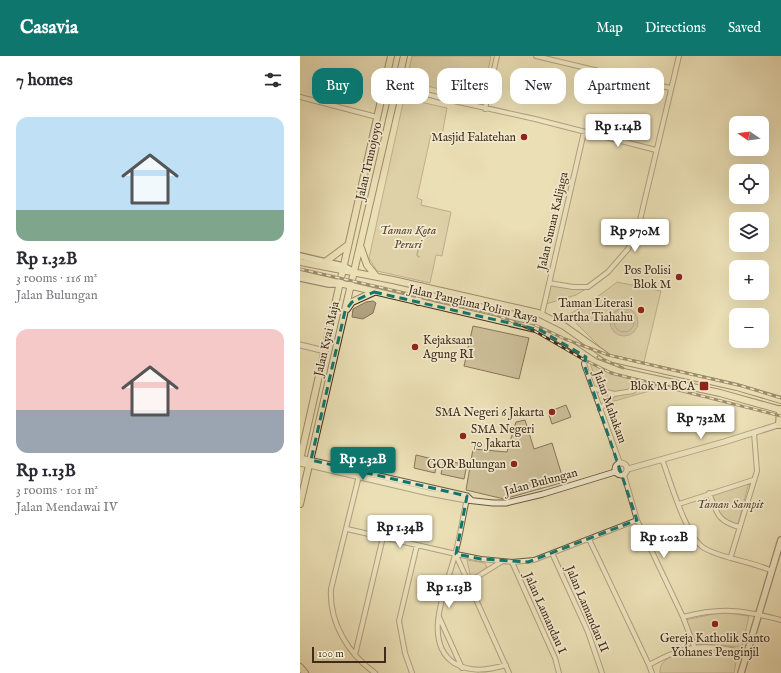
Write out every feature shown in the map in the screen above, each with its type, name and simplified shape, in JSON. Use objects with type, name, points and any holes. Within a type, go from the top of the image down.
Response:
[{"type":"main road","name":"Jalan Trunojoyo","points":[[343,269],[376,117],[391,56]]},
{"type":"main road","name":"Jalan Trunojoyo","points":[[402,68],[404,56]]},
{"type":"main road","name":"Jalan Trunojoyo","points":[[354,272],[394,104]]},
{"type":"main road","points":[[325,262],[348,245]]},
{"type":"main road","points":[[360,246],[367,265],[376,276]]},
{"type":"main road","points":[[300,256],[325,262],[343,269]]},
{"type":"main road","name":"Jalan Panglima Polim Raya","points":[[300,262],[376,276],[542,314],[564,326],[609,358],[737,387],[781,400]]},
{"type":"main road","name":"Jalan Kyai Maja","points":[[300,459],[343,269]]},
{"type":"main road","name":"Jalan Kyai Maja","points":[[300,504],[354,272]]},
{"type":"main road","name":"Jalan Panglima Polim Raya","points":[[300,274],[540,330],[567,343],[595,362],[618,371],[780,409]]},
{"type":"main road","points":[[300,278],[329,284],[339,284]]},
{"type":"main road","points":[[418,302],[421,286]]},
{"type":"main road","points":[[345,311],[352,302],[374,292]]},
{"type":"main road","points":[[734,397],[737,387]]},
{"type":"main road","points":[[780,409],[780,425]]},
{"type":"main road","points":[[741,673],[746,653],[760,614],[781,540]]},
{"type":"main road","points":[[300,667],[305,673]]},
{"type":"street","points":[[485,108],[497,56]]},
{"type":"street","points":[[536,56],[670,88]]},
{"type":"street","points":[[549,283],[573,287],[588,287],[601,279],[624,255],[634,237],[640,220],[678,56]]},
{"type":"street","points":[[429,94],[656,150]]},
{"type":"street","points":[[300,97],[376,117]]},
{"type":"street","name":"Jalan Sunan Kalijaga","points":[[542,314],[584,132]]},
{"type":"street","points":[[300,345],[325,351]]},
{"type":"street","name":"Jalan Mahakam","points":[[586,357],[584,364],[620,463]]},
{"type":"street","points":[[593,388],[614,394],[633,391]]},
{"type":"street","points":[[600,409],[614,394]]},
{"type":"street","points":[[694,646],[637,520],[624,475],[628,468],[780,425]]},
{"type":"street","points":[[731,556],[757,471],[754,433]]},
{"type":"street","points":[[300,459],[310,462]]},
{"type":"street","points":[[662,459],[678,504],[698,542],[709,550],[772,570]]},
{"type":"street","points":[[300,463],[310,462]]},
{"type":"street","name":"Jalan Bulungan","points":[[310,462],[359,476],[468,499],[506,503],[615,472]]},
{"type":"street","name":"Jalan Bulungan","points":[[310,462],[468,499]]},
{"type":"street","points":[[624,475],[619,475],[615,472],[616,466],[620,463],[625,464],[628,468]]},
{"type":"street","points":[[359,476],[330,602],[338,629],[355,655],[375,673]]},
{"type":"street","points":[[678,504],[753,480]]},
{"type":"street","points":[[709,493],[717,514],[721,519],[727,524],[739,527]]},
{"type":"street","points":[[468,499],[456,554],[439,617],[437,636],[446,658],[462,668],[475,672],[506,665]]},
{"type":"street","points":[[347,529],[456,554],[501,562],[528,562],[637,520]]},
{"type":"street","points":[[355,655],[383,537]]},
{"type":"street","points":[[589,539],[652,673]]},
{"type":"street","points":[[412,673],[405,653],[399,621],[417,545]]},
{"type":"street","name":"Jalan Lamandau II","points":[[552,553],[588,632],[602,673]]},
{"type":"street","points":[[456,554],[509,673]]},
{"type":"street","points":[[445,591],[469,582],[501,562]]},
{"type":"street","name":"Jalan Lamandau I","points":[[512,562],[555,658],[559,673]]},
{"type":"street","points":[[682,617],[722,610],[760,614],[781,620]]},
{"type":"street","points":[[439,617],[462,668]]},
{"type":"street","points":[[649,665],[671,653],[694,646],[720,647],[746,653]]},
{"type":"highlighted area","points":[[374,292],[540,330],[586,357],[584,364],[637,520],[528,562],[481,559],[456,554],[467,496],[311,460],[345,311],[352,302]]},
{"type":"green space","points":[[412,56],[491,56],[488,68],[437,68],[437,88],[429,87],[429,68],[409,68]]},
{"type":"green space","name":"Taman Kota Peruri","points":[[403,104],[429,104],[447,108],[442,135],[431,134],[417,198],[422,200],[421,205],[451,212],[442,256],[436,255],[430,283],[377,271],[369,258]]},
{"type":"green space","points":[[552,282],[586,289],[576,295],[546,304]]},
{"type":"green space","points":[[617,282],[661,291],[644,362],[612,356],[601,348],[568,315],[589,303]]},
{"type":"green space","points":[[473,326],[529,338],[519,379],[464,366]]},
{"type":"green space","points":[[589,360],[612,374],[667,386],[604,404]]},
{"type":"green space","points":[[566,405],[571,417],[552,424],[548,412]]},
{"type":"green space","name":"GOR Bulungan","points":[[525,420],[534,449],[552,443],[564,482],[504,499],[466,490],[473,449],[507,452],[516,422]]},
{"type":"green space","points":[[416,455],[437,460],[435,473],[414,468]]},
{"type":"green space","points":[[444,460],[467,465],[464,479],[441,474]]},
{"type":"green space","name":"Taman Sampit","points":[[749,482],[738,524],[732,523],[723,518],[712,494]]},
{"type":"green space","points":[[467,560],[485,563],[487,567],[471,579]]},
{"type":"green space","points":[[723,612],[749,616],[742,647],[694,644],[685,620]]},
{"type":"green space","points":[[687,650],[713,650],[731,654],[737,657],[734,673],[660,673],[660,668],[665,660]]},
{"type":"water","points":[[373,301],[376,303],[373,313],[363,319],[352,317],[353,309],[366,302]]},
{"type":"water","points":[[624,308],[634,312],[638,322],[634,332],[624,336],[614,332],[610,322],[614,312]]},
{"type":"waterway","points":[[419,257],[417,255],[420,242]]},
{"type":"railway","points":[[300,269],[492,313],[533,330],[581,358],[611,373],[781,416]]},
{"type":"railway","points":[[535,325],[565,339],[608,355],[742,386],[781,398]]},
{"type":"railway","points":[[598,357],[623,368]]},
{"type":"place","name":"Masjid Falatehan","points":[[524,137]]},
{"type":"place","name":"Pos Polisi Blok M","points":[[679,277]]},
{"type":"place","name":"Taman Literasi Martha Tiahahu","points":[[641,310]]},
{"type":"place","name":"Kejaksaan Agung RI","points":[[415,347]]},
{"type":"place","name":"Blok M BCA","points":[[704,386]]},
{"type":"place","name":"SMA Negeri 6 Jakarta","points":[[552,412]]},
{"type":"place","name":"SMA Negeri 70 Jakarta","points":[[463,436]]},
{"type":"place","name":"GOR Bulungan","points":[[514,464]]},
{"type":"place","name":"Gereja Katholik Santo Yohanes Penginjil","points":[[715,624]]}]
